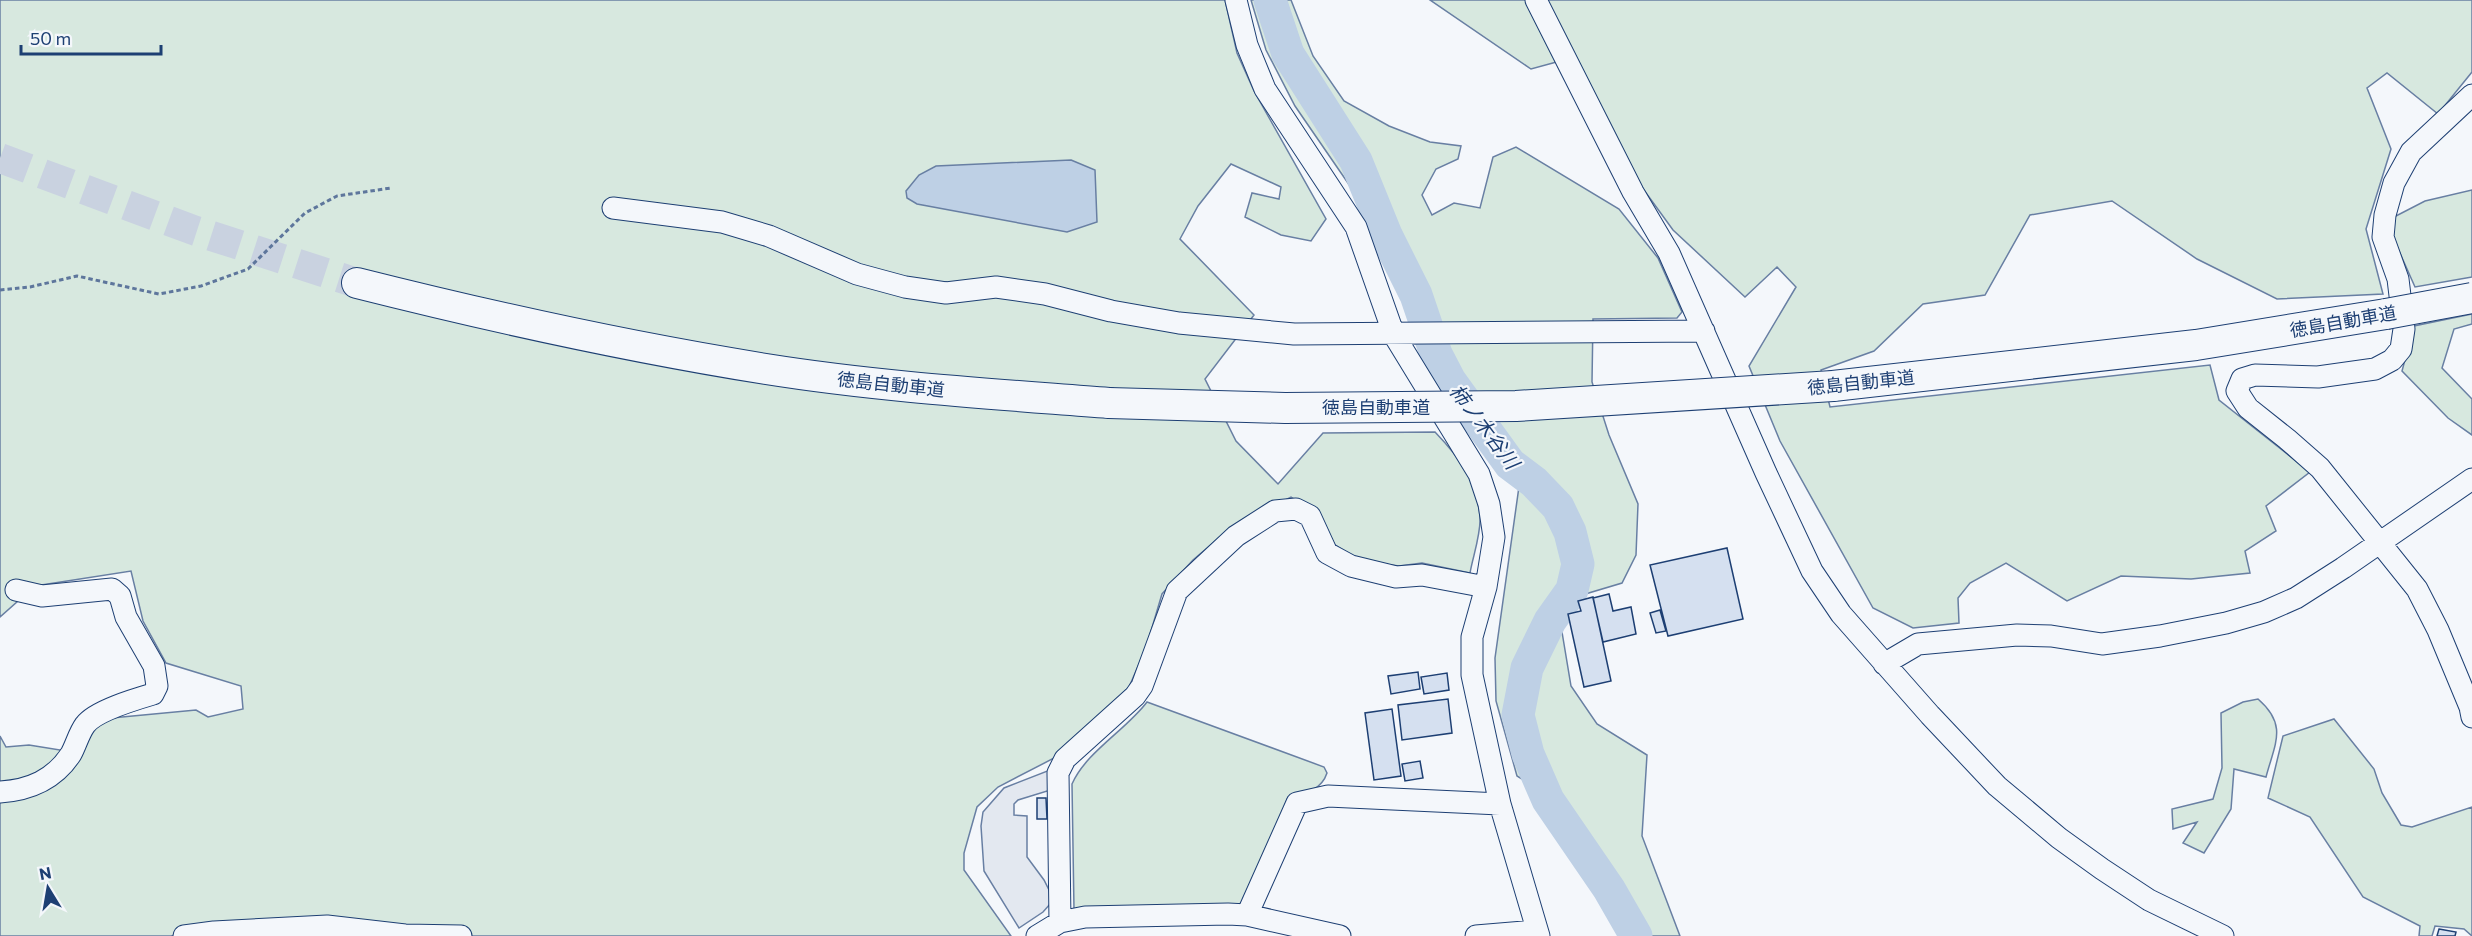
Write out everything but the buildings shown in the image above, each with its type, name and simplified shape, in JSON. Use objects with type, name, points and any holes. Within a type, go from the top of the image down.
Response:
[{"type":"highway","name":"徳島自動車道","points":[[357,283],[483,315],[609,341],[767,369],[932,389],[1109,403],[1285,408],[1516,406],[1833,386],[2196,345],[2472,298]]},
{"type":"street","points":[[1236,0],[1247,45],[1265,88],[1356,227],[1394,335],[1479,474],[1489,504],[1494,537],[1485,587],[1472,637],[1472,675],[1500,804],[1538,933],[1476,936]]},
{"type":"street","points":[[1536,0],[1633,192],[1669,253],[1812,571],[1840,614],[1997,786],[2059,838],[2149,900],[2223,936]]},
{"type":"street","points":[[2472,95],[2411,152],[2394,183],[2385,215],[2383,237],[2398,279],[2404,329],[2401,349],[2392,360],[2376,369],[2318,377],[2255,375],[2242,379],[2237,390],[2248,408],[2287,438],[2320,468],[2417,590],[2438,630],[2472,717]]},
{"type":"street","points":[[613,208],[722,222],[769,236],[857,274],[904,287],[946,293],[996,287],[1046,294],[1111,311],[1179,323],[1282,333],[1394,335],[1704,331]]},
{"type":"street","points":[[1884,664],[1918,644],[2017,635],[2051,636],[2102,644],[2226,623],[2264,612],[2296,598],[2380,544],[2472,479]]},
{"type":"street","points":[[1060,922],[1058,773],[1065,759],[1135,696],[1142,686],[1178,591],[1236,536],[1275,511],[1296,509],[1310,516],[1327,553],[1351,566],[1395,577],[1422,575],[1485,587]]},
{"type":"street","points":[[0,792],[24,789],[52,777],[70,754],[86,723],[116,706],[153,694],[157,686],[154,666],[126,617],[120,596],[112,589],[42,596],[16,590]]},
{"type":"street","points":[[1247,915],[1297,803],[1328,796],[1500,804]]},
{"type":"street","points":[[1037,936],[1060,922],[1085,917],[1247,915],[1340,936]]},
{"type":"street","points":[[184,936],[214,932],[327,926],[405,934],[461,936]]},
{"type":"path","points":[[0,290],[30,287],[77,276],[159,294],[201,286],[248,269],[305,213],[337,196],[391,188]]},
{"type":"shaded area","points":[[0,0],[1225,0],[1237,53],[1254,91],[1326,219],[1311,241],[1281,235],[1245,217],[1252,193],[1279,199],[1281,187],[1231,164],[1198,206],[1180,239],[1254,315],[1205,379],[1236,441],[1278,484],[1323,433],[1435,432],[1459,460],[1471,480],[1478,504],[1479,531],[1470,573],[1422,563],[1399,566],[1360,561],[1335,545],[1317,513],[1291,497],[1232,527],[1193,560],[1162,594],[1146,648],[1129,687],[1058,756],[998,787],[977,807],[964,853],[964,870],[1011,936],[310,936],[212,925],[171,936],[0,936],[0,736],[6,747],[29,745],[66,751],[101,719],[196,710],[208,717],[243,709],[241,686],[166,663],[143,621],[131,571],[35,586],[0,617]]},
{"type":"shaded area","points":[[1251,0],[1291,0],[1313,56],[1344,101],[1389,126],[1430,142],[1461,146],[1458,159],[1436,169],[1422,195],[1432,215],[1454,203],[1480,208],[1493,157],[1516,147],[1619,209],[1658,258],[1682,312],[1677,318],[1593,319],[1592,382],[1609,435],[1638,504],[1636,555],[1622,583],[1582,595],[1569,605],[1560,620],[1571,686],[1597,724],[1647,755],[1642,836],[1680,936],[1643,936],[1559,802],[1517,776],[1496,701],[1495,658],[1523,458],[1457,378],[1411,265],[1350,186],[1295,106],[1266,50]]},
{"type":"shaded area","points":[[1430,0],[2472,0],[2472,72],[2438,114],[2387,73],[2367,88],[2391,149],[2366,229],[2383,294],[2277,299],[2197,259],[2112,201],[2030,215],[1985,295],[1923,304],[1874,351],[1821,370],[1830,407],[2210,365],[2219,400],[2310,472],[2266,506],[2276,531],[2245,551],[2250,573],[2191,579],[2121,576],[2067,601],[2006,563],[1970,583],[1958,598],[1959,623],[1913,628],[1873,608],[1780,441],[1749,366],[1796,287],[1777,267],[1745,297],[1673,230],[1633,175],[1575,57],[1531,69]]},
{"type":"shaded area","points":[[2472,190],[2472,277],[2415,287],[2391,233],[2392,218],[2425,201]]},
{"type":"shaded area","points":[[2472,314],[2472,324],[2454,329],[2442,368],[2472,399],[2472,435],[2448,418],[2402,371],[2414,326]]},
{"type":"shaded area","points":[[2258,699],[2273,717],[2277,735],[2266,777],[2234,769],[2231,809],[2204,853],[2183,843],[2197,822],[2173,829],[2172,809],[2213,799],[2222,768],[2221,713],[2243,702]]},
{"type":"shaded area","points":[[1147,702],[1324,767],[1327,773],[1317,787],[1288,797],[1252,893],[1246,901],[1237,905],[1074,910],[1072,784],[1078,772],[1096,751]]},
{"type":"shaded area","points":[[2334,719],[2374,769],[2382,793],[2401,825],[2412,827],[2472,807],[2472,936],[2464,929],[2435,926],[2432,936],[2419,936],[2420,926],[2363,897],[2310,817],[2268,798],[2283,736]]},
{"type":"shaded area","points":[[1055,768],[1055,796],[1047,791],[1018,800],[1014,804],[1014,815],[1027,816],[1027,857],[1051,894],[1051,903],[1043,912],[1019,928],[984,871],[981,826],[983,812],[1004,788]]},
{"type":"water","points":[[1071,160],[1095,170],[1097,222],[1067,232],[917,204],[907,198],[906,191],[919,175],[936,166]]},
{"type":"waterway","name":"柿ノ木谷川","points":[[1270,0],[1288,54],[1356,161],[1386,235],[1416,295],[1436,354],[1450,381],[1510,464],[1534,482],[1558,507],[1570,532],[1578,564],[1572,590],[1550,621],[1527,668],[1518,715],[1528,754],[1548,800],[1609,889],[1636,936]]},
{"type":"tunnel","points":[[0,158],[196,231],[357,283]]}]
